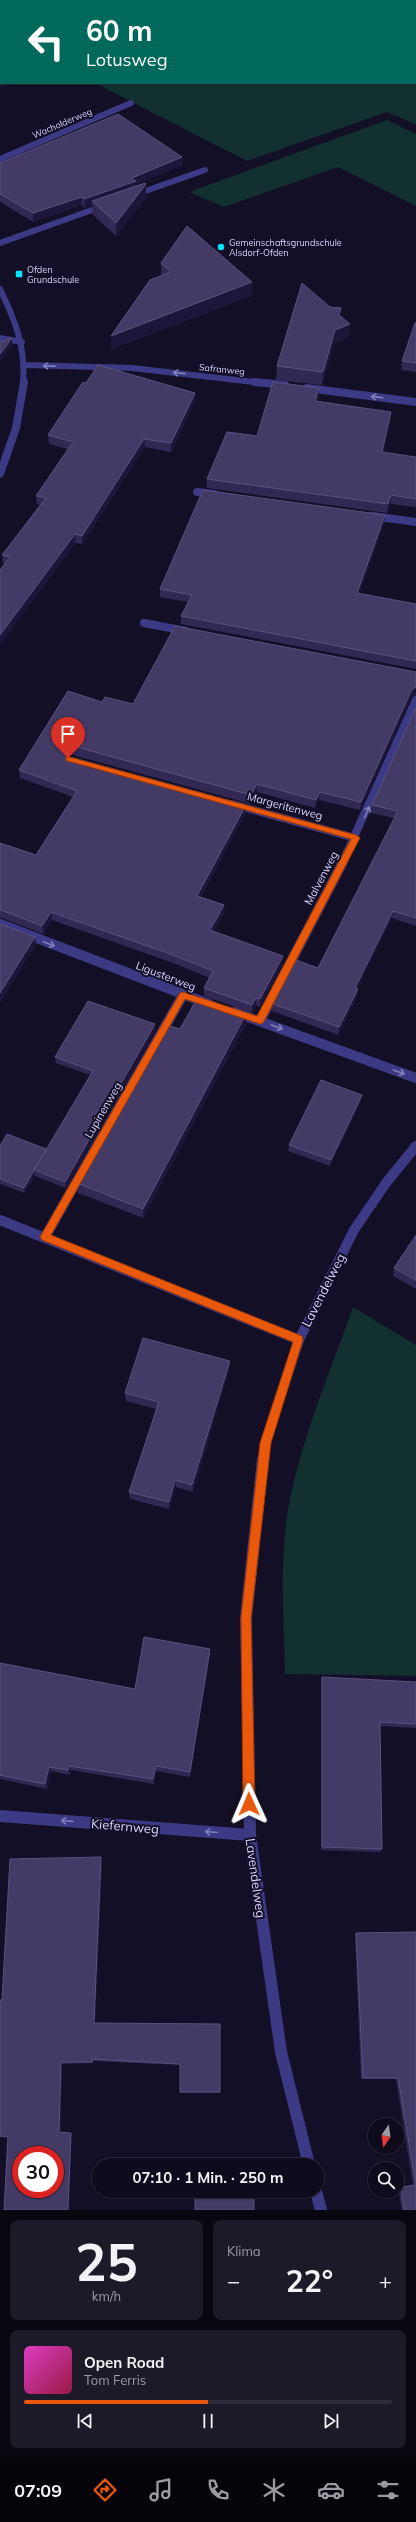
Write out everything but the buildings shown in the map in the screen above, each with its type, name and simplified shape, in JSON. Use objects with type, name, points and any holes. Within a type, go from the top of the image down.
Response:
[{"type":"street","name":"Wacholderweg","points":[[0,159],[132,103]]},
{"type":"street","points":[[125,199],[205,170]]},
{"type":"street","points":[[0,242],[110,204]]},
{"type":"street","points":[[0,289],[22,342],[26,365],[22,398],[0,474]]},
{"type":"street","points":[[0,338],[22,342]]},
{"type":"street","name":"Safranweg","points":[[26,365],[132,368],[416,402]]},
{"type":"street","points":[[197,492],[221,495]]},
{"type":"street","points":[[361,514],[416,522]]},
{"type":"street","points":[[144,623],[198,633]]},
{"type":"street","name":"Malvenweg","points":[[260,1021],[356,838],[416,700]]},
{"type":"street","name":"Margeritenweg","points":[[220,800],[356,838]]},
{"type":"street","name":"Ligusterweg","points":[[0,924],[183,995],[260,1021],[416,1078]]},
{"type":"street","name":"Lupinenweg","points":[[45,1237],[183,995]]},
{"type":"street","name":"Lavendelweg","points":[[307,2158],[281,2052],[250,1835],[246,1618],[265,1443],[298,1340],[354,1230],[386,1183],[416,1146]]},
{"type":"street","points":[[0,1220],[298,1340]]},
{"type":"street","name":"Kiefernweg","points":[[0,1816],[250,1835]]},
{"type":"street","points":[[318,2198],[321,2210]]},
{"type":"green space","points":[[97,84],[416,84],[416,124],[387,112],[247,161]]},
{"type":"green space","points":[[387,120],[416,134],[416,206],[338,167],[224,207],[189,192]]},
{"type":"green space","points":[[353,1307],[416,1345],[416,1676],[285,1674],[283,1571],[285,1530],[288,1510],[300,1458],[316,1407]]},
{"type":"place","name":"Gemeinschaftsgrundschule Alsdorf-Ofden","points":[[221,247]]},
{"type":"place","name":"Ofden Grundschule","points":[[19,274]]},
{"type":"route","points":[[68,758],[356,838],[260,1021],[183,995],[45,1237],[298,1340],[265,1443],[246,1618],[249,1804]]}]
